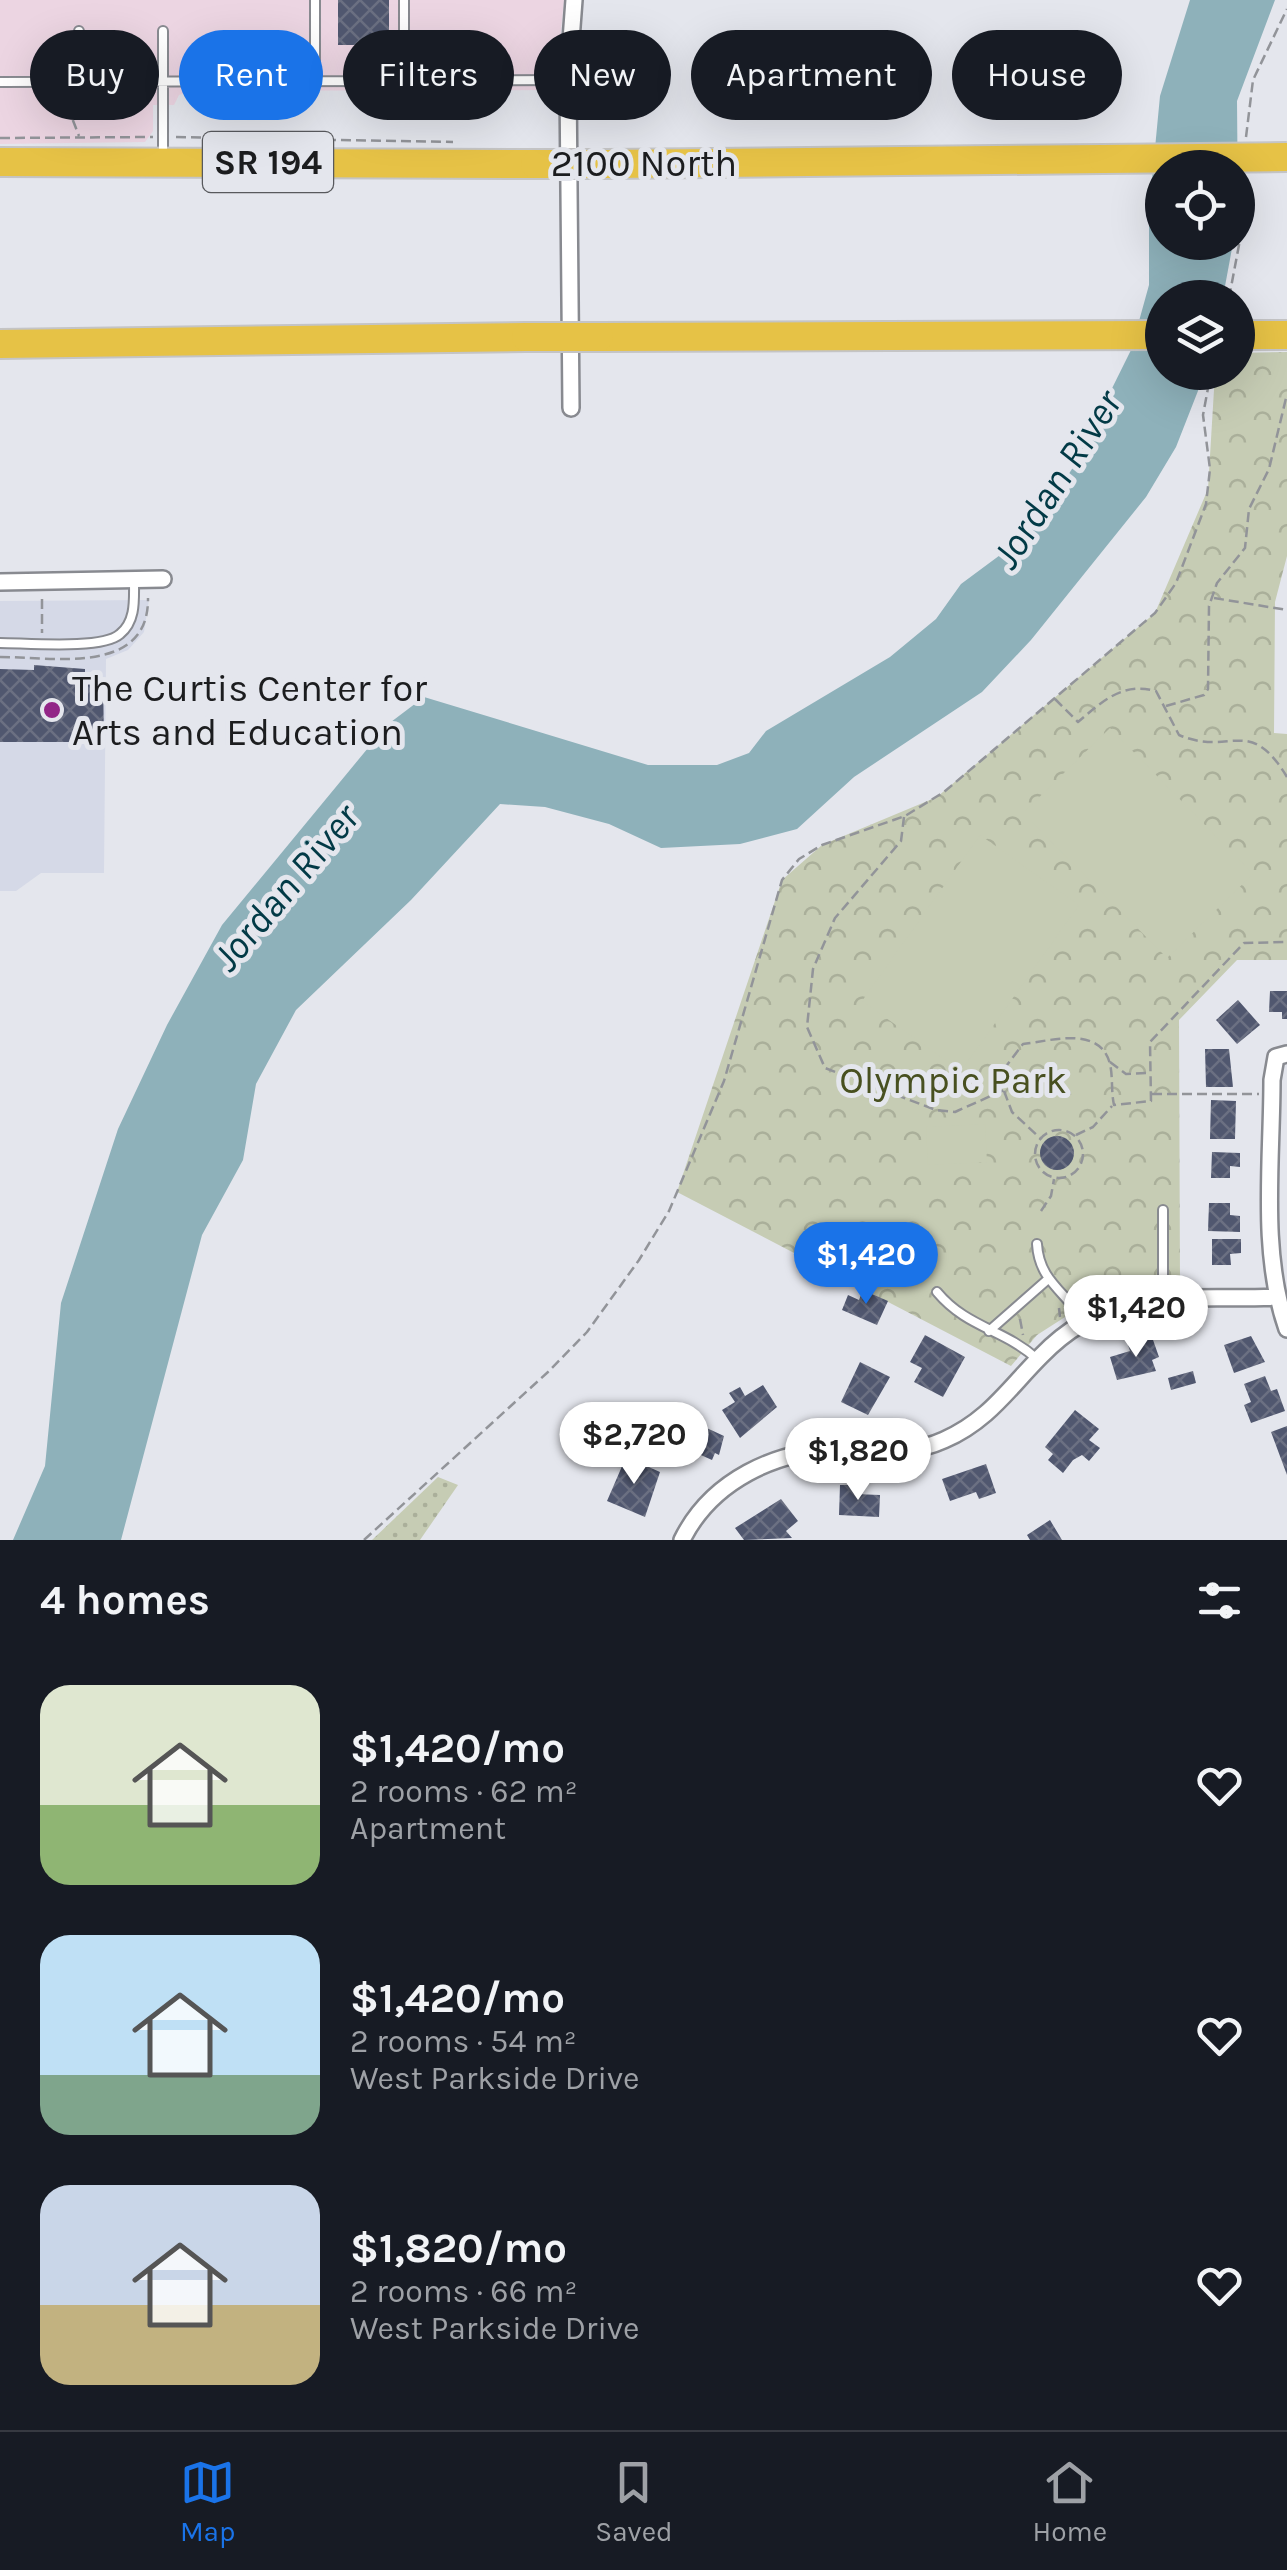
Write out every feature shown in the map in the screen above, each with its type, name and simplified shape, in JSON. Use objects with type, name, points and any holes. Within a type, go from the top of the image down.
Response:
[{"type":"highway","name":"2100 North","points":[[0,162],[163,149],[535,164],[1287,157]]},
{"type":"highway","points":[[1255,335],[1287,335]]},
{"type":"highway","points":[[0,344],[526,336],[1145,336]]},
{"type":"street","points":[[572,30],[574,0]]},
{"type":"street","points":[[568,120],[571,408]]},
{"type":"street","points":[[0,582],[163,579]]},
{"type":"street","points":[[1282,1056],[1272,1080],[1276,1297],[1287,1329]]},
{"type":"street","points":[[682,1540],[706,1506],[752,1470],[787,1456],[819,1450],[886,1454],[941,1442],[974,1425],[1002,1402],[1037,1360],[1084,1320],[1125,1302],[1276,1297]]},
{"type":"lane","points":[[315,0],[315,30]]},
{"type":"lane","points":[[404,0],[404,30]]},
{"type":"lane","points":[[163,31],[163,149]]},
{"type":"lane","points":[[0,82],[30,82]]},
{"type":"lane","points":[[159,82],[179,82]]},
{"type":"lane","points":[[0,643],[102,642],[120,636],[133,616],[134,581]]},
{"type":"lane","points":[[1163,1210],[1164,1299]]},
{"type":"lane","points":[[1037,1244],[1038,1266],[1084,1320]]},
{"type":"lane","points":[[989,1331],[1047,1280]]},
{"type":"lane","points":[[937,1292],[955,1314],[1011,1338],[1037,1360]]},
{"type":"path","points":[[72,120],[79,137]]},
{"type":"path","points":[[0,138],[79,137],[163,149],[468,143]]},
{"type":"path","points":[[364,1540],[548,1372],[587,1332],[639,1260],[669,1210],[724,1081],[782,880],[799,860],[822,845],[904,816],[944,792],[1155,613],[1176,583],[1206,504],[1210,469],[1204,415],[1209,390]]},
{"type":"path","points":[[1166,706],[1204,695],[1208,689],[1212,598],[1218,583],[1245,548],[1249,509],[1269,469],[1287,394]]},
{"type":"path","points":[[1212,598],[1287,610]]},
{"type":"path","points":[[42,599],[42,633]]},
{"type":"path","points":[[1056,699],[1078,722],[1106,698],[1133,687],[1156,691],[1179,735],[1204,742],[1258,744],[1273,754],[1287,777]]},
{"type":"path","points":[[904,816],[901,842],[856,888],[835,918],[813,969],[806,1028],[825,1068],[936,1110],[955,1112],[1004,1090]]},
{"type":"path","points":[[1075,1136],[1082,1149],[1080,1165],[1069,1176],[1054,1178],[1036,1162],[1040,1138],[1053,1130],[1075,1136],[1093,1126],[1114,1105],[1151,1102],[1150,1042],[1244,943],[1287,942]]},
{"type":"path","points":[[1040,1138],[1012,1112],[1004,1090],[1007,1066],[1023,1044],[1089,1039],[1126,1074],[1150,1073]]},
{"type":"path","points":[[1110,1062],[1114,1105]]},
{"type":"path","points":[[1150,1094],[1260,1094]]},
{"type":"path","points":[[1041,1210],[1051,1196],[1054,1178]]},
{"type":"path","points":[[1056,1301],[1060,1318]]},
{"type":"path","points":[[1030,1309],[1020,1318],[1020,1329],[1033,1339]]},
{"type":"shaded area","points":[[0,0],[564,0],[561,30],[534,30],[534,90],[514,90],[514,30],[343,30],[343,91],[323,91],[323,30],[179,30],[179,95],[174,105],[159,105],[159,30],[30,30],[30,120],[153,120],[153,131],[145,142],[0,144]]},
{"type":"shaded area","points":[[149,600],[144,632],[128,650],[106,659],[104,873],[41,873],[16,891],[0,891],[0,601]]},
{"type":"green space","name":"Olympic Park","points":[[1287,352],[1287,556],[1275,602],[1274,733],[1287,734],[1287,960],[1237,960],[1179,1020],[1180,1281],[1139,1284],[1090,1301],[1037,1335],[1011,1366],[677,1192],[782,880],[822,845],[937,797],[1155,613],[1208,489],[1214,390],[1255,390],[1255,353]]},
{"type":"green space","points":[[1110,728],[1253,874],[1167,958],[1023,813]]},
{"type":"green space","points":[[980,835],[1079,905],[961,1071],[862,1001]]},
{"type":"green space","points":[[985,1124],[987,1162],[928,1165],[926,1127]]},
{"type":"green space","points":[[438,1477],[458,1485],[420,1540],[372,1540]]},
{"type":"water","points":[[1190,0],[1275,0],[1237,101],[1238,150],[1155,150],[1160,96]]},
{"type":"water","points":[[1149,260],[1230,260],[1226,280],[1149,280]]},
{"type":"water","name":"Jordan River","points":[[1145,299],[1145,390],[1198,390],[1176,447],[1146,497],[1031,640],[982,692],[854,777],[797,829],[740,844],[661,848],[609,824],[545,807],[500,804],[411,900],[296,1010],[256,1084],[243,1160],[202,1235],[121,1540],[13,1540],[45,1466],[61,1303],[118,1129],[167,1025],[222,925],[387,725],[424,697],[648,765],[717,765],[749,753],[766,731],[890,657],[936,619],[961,584],[1030,533],[1072,469],[1131,350]]},
{"type":"building","points":[[338,0],[389,0],[389,30],[343,30],[343,45],[338,45]]},
{"type":"building","name":"The Curtis Center for Arts and Education","points":[[34,665],[85,669],[85,677],[103,677],[104,742],[0,742],[0,669],[34,670]]},
{"type":"building","points":[[1270,991],[1287,991],[1287,1019],[1282,1019],[1282,1012],[1269,1012]]},
{"type":"building","points":[[1238,1000],[1260,1025],[1237,1044],[1216,1020]]},
{"type":"building","points":[[1205,1049],[1229,1049],[1233,1087],[1206,1087]]},
{"type":"building","points":[[1211,1100],[1236,1101],[1235,1139],[1210,1139]]},
{"type":"building","points":[[1057,1136],[1069,1141],[1074,1153],[1069,1165],[1057,1170],[1045,1165],[1040,1153],[1045,1141]]},
{"type":"building","points":[[1212,1152],[1240,1153],[1240,1167],[1230,1166],[1230,1178],[1211,1178]]},
{"type":"building","points":[[1209,1203],[1230,1203],[1230,1215],[1240,1216],[1240,1232],[1208,1231]]},
{"type":"building","points":[[1212,1239],[1241,1239],[1241,1253],[1230,1254],[1231,1265],[1212,1265]]},
{"type":"building","points":[[863,1290],[888,1301],[877,1325],[842,1310],[848,1295],[859,1300]]},
{"type":"building","points":[[925,1335],[965,1357],[943,1397],[914,1382],[922,1368],[910,1362]]},
{"type":"building","points":[[1251,1336],[1265,1362],[1234,1373],[1224,1345]]},
{"type":"building","points":[[1152,1337],[1159,1357],[1152,1360],[1156,1371],[1117,1380],[1110,1357],[1130,1351],[1128,1345]]},
{"type":"building","points":[[860,1362],[890,1377],[868,1415],[841,1402]]},
{"type":"building","points":[[1193,1371],[1196,1383],[1171,1390],[1168,1378]]},
{"type":"building","points":[[1265,1376],[1271,1391],[1277,1389],[1285,1411],[1251,1423],[1244,1405],[1251,1402],[1244,1384]]},
{"type":"building","points":[[763,1385],[777,1407],[740,1438],[722,1410],[735,1402],[729,1393],[740,1387],[745,1396]]},
{"type":"building","points":[[1075,1410],[1099,1429],[1089,1440],[1100,1448],[1089,1461],[1082,1455],[1073,1460],[1063,1473],[1048,1460],[1053,1454],[1045,1447]]},
{"type":"building","points":[[685,1418],[724,1436],[719,1455],[715,1453],[712,1460],[674,1443]]},
{"type":"building","points":[[1287,1426],[1287,1475],[1271,1432]]},
{"type":"building","points":[[626,1457],[660,1472],[645,1517],[607,1501]]},
{"type":"building","points":[[986,1464],[996,1493],[979,1499],[976,1492],[950,1501],[942,1479]]},
{"type":"building","points":[[840,1485],[855,1485],[855,1494],[880,1495],[879,1517],[839,1515]]},
{"type":"building","points":[[781,1499],[798,1521],[786,1531],[792,1538],[744,1540],[735,1528]]},
{"type":"building","points":[[1050,1520],[1062,1540],[1030,1540],[1027,1535]]},
{"type":"place","name":"The Curtis Center for Arts and Education","points":[[52,710]]}]
